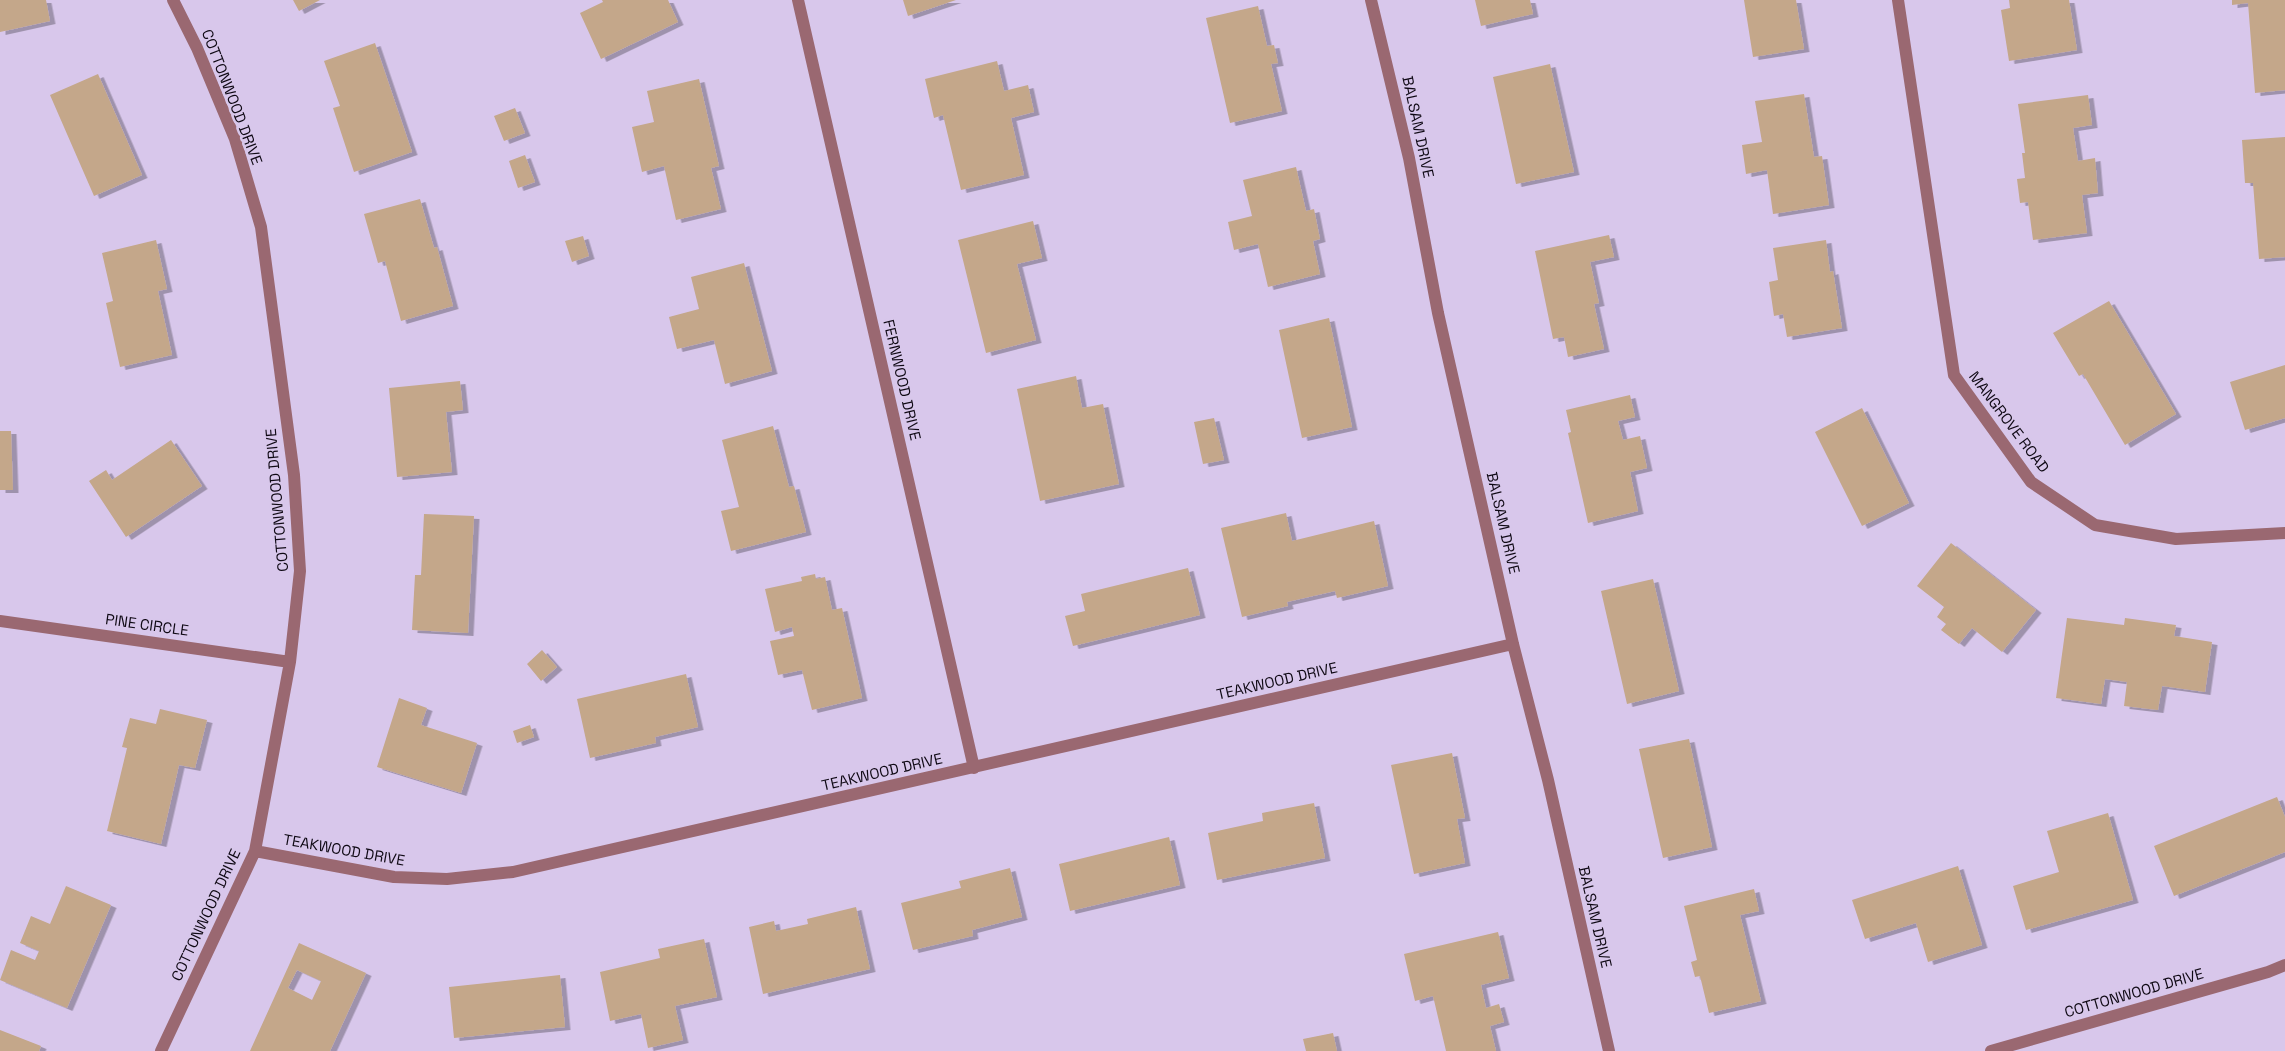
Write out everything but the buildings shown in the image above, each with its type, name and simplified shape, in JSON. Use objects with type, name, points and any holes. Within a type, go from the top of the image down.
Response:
[{"type":"street","name":"COTTONWOOD DRIVE","points":[[161,1051],[255,851],[290,662],[300,571],[294,475],[261,228],[234,140],[197,48],[173,0]]},
{"type":"street","name":"FERNWOOD DRIVE","points":[[798,0],[974,768]]},
{"type":"street","name":"BALSAM DRIVE","points":[[1372,0],[1409,158],[1433,289],[1512,644],[1548,780],[1609,1051]]},
{"type":"street","name":"MANGROVE ROAD","points":[[1898,0],[1954,375],[2031,482],[2095,525],[2176,539],[2285,533]]},
{"type":"street","name":"PINE CIRCLE","points":[[0,621],[290,662]]},
{"type":"street","name":"TEAKWOOD DRIVE","points":[[255,851],[394,877],[447,879],[514,872],[1512,644]]},
{"type":"street","name":"COTTONWOOD DRIVE","points":[[1991,1051],[2268,972],[2285,965]]}]
